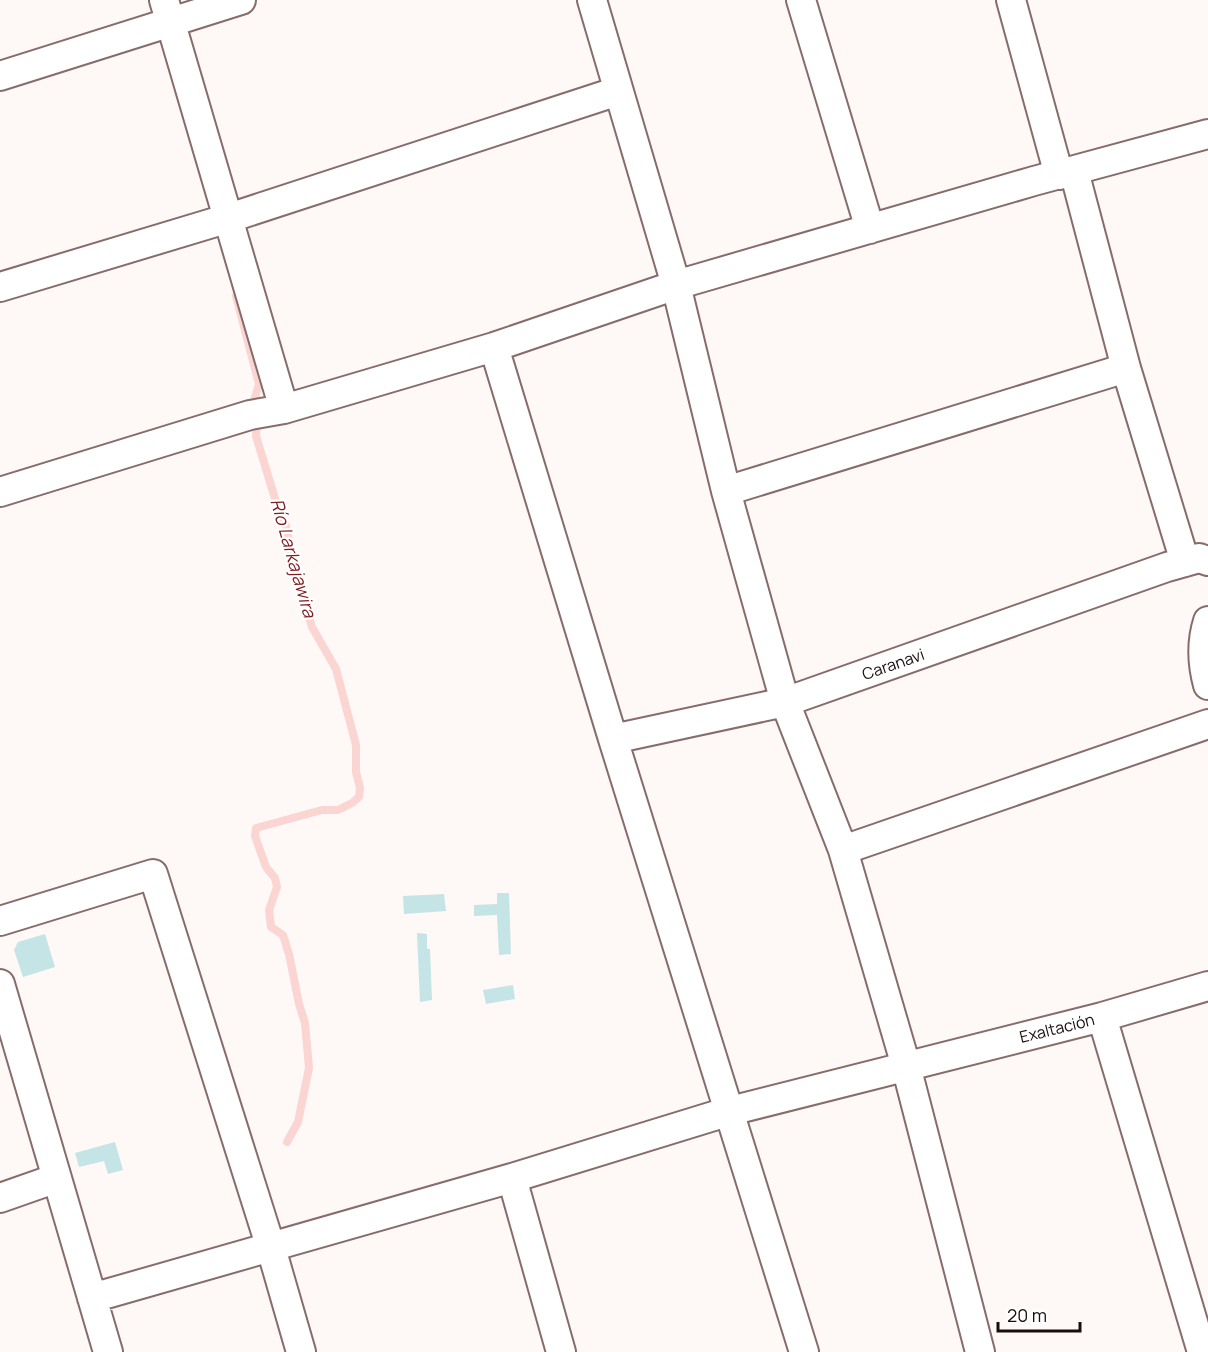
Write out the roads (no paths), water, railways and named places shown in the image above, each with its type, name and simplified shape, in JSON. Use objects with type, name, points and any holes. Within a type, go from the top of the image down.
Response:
[{"type":"street","points":[[0,76],[167,12],[241,0]]},
{"type":"street","points":[[592,0],[676,285],[726,491],[785,702],[843,850],[906,1066],[980,1352]]},
{"type":"street","points":[[801,0],[870,229]]},
{"type":"street","points":[[1011,0],[1067,173],[1187,563]]},
{"type":"street","points":[[167,12],[284,409]]},
{"type":"street","points":[[0,287],[229,218],[618,91]]},
{"type":"street","points":[[0,492],[250,415],[284,409],[494,347],[676,285],[1208,134]]},
{"type":"street","points":[[494,347],[613,739],[804,1352]]},
{"type":"street","points":[[726,491],[1126,368]]},
{"type":"street","name":"Caranavi","points":[[613,739],[785,702],[1187,563]]},
{"type":"street","points":[[1208,621],[1202,648],[1208,686]]},
{"type":"street","points":[[843,850],[1208,724]]},
{"type":"street","points":[[0,921],[153,874],[271,1248],[301,1352]]},
{"type":"street","points":[[0,984],[108,1352]]},
{"type":"street","name":"Exaltación","points":[[92,1298],[512,1178],[730,1111],[1102,1017],[1208,986]]},
{"type":"street","points":[[1102,1017],[1202,1352]]},
{"type":"street","points":[[0,1198],[57,1178]]},
{"type":"street","points":[[512,1178],[561,1352]]},
{"type":"waterway","name":"Río Larkajawira","points":[[236,296],[259,384],[252,408]]},
{"type":"waterway","name":"Río Larkajawira","points":[[254,420],[257,424],[256,436],[276,502],[286,526],[294,569],[312,627],[336,669],[356,745],[356,772],[360,788],[359,797],[338,810],[322,810],[256,828],[255,836],[266,867],[275,878],[277,887],[269,910],[271,927],[283,935],[305,1023],[309,1068],[298,1122],[287,1142]]}]
